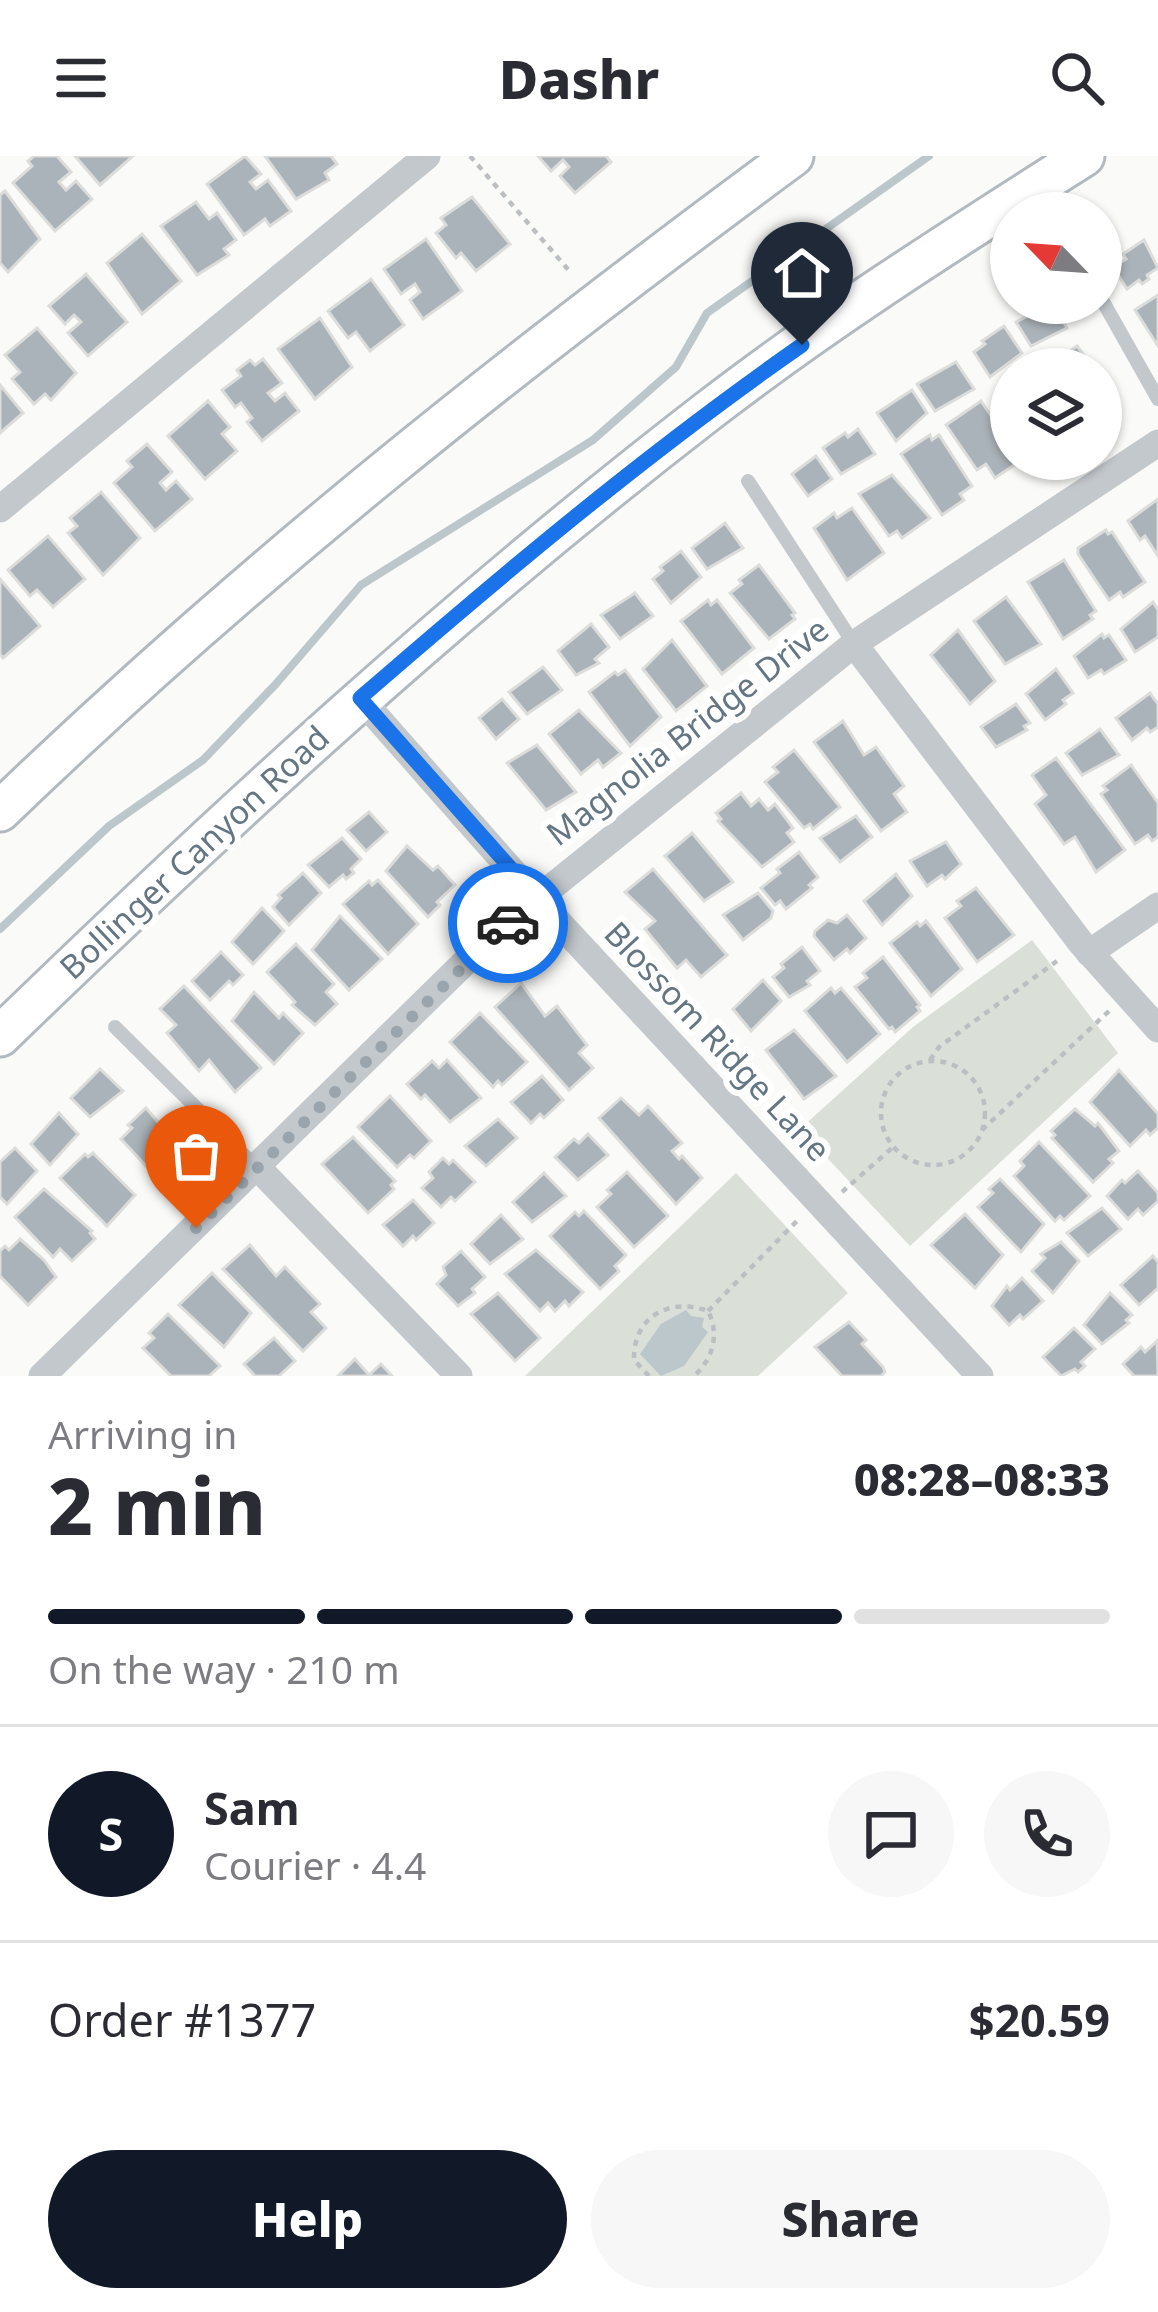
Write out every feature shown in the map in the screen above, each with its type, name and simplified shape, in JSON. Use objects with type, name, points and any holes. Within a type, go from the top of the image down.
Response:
[{"type":"main road","points":[[0,811],[234,596],[415,443],[793,156]]},
{"type":"main road","name":"Bollinger Canyon Road","points":[[0,1036],[169,872],[512,566],[712,408],[941,248],[1084,156]]},
{"type":"street","points":[[0,509],[427,156]]},
{"type":"street","name":"Magnolia Bridge Drive","points":[[42,1376],[497,931],[854,644],[1158,443]]},
{"type":"street","points":[[854,644],[1085,948],[1158,1029]]},
{"type":"street","name":"Blossom Ridge Lane","points":[[360,698],[537,898],[980,1376]]},
{"type":"street","points":[[1085,948],[1158,906]]},
{"type":"street","points":[[258,1168],[459,1376]]},
{"type":"lane","points":[[1116,324],[1158,399]]},
{"type":"lane","points":[[748,481],[854,644]]},
{"type":"lane","points":[[115,1027],[258,1168]]},
{"type":"path","points":[[470,156],[572,274]]},
{"type":"path","points":[[930,1060],[938,1047],[1085,948]]},
{"type":"path","points":[[981,1131],[1126,994]]},
{"type":"path","points":[[930,1060],[954,1064],[973,1077],[984,1098],[985,1122],[976,1144],[958,1159],[935,1166],[912,1161],[893,1148],[882,1127],[881,1103],[890,1082],[908,1066],[930,1060]]},
{"type":"path","points":[[708,1311],[821,1204],[893,1148]]},
{"type":"path","points":[[645,1375],[634,1360],[634,1348],[642,1328],[656,1312],[672,1304],[708,1311]]},
{"type":"path","points":[[694,1376],[710,1354],[716,1335],[708,1311]]},
{"type":"shaded area","points":[[1032,940],[1118,1053],[910,1246],[800,1129],[913,1027]]},
{"type":"shaded area","points":[[736,1173],[848,1293],[758,1376],[525,1376]]},
{"type":"shaded area","points":[[686,1310],[704,1318],[702,1327],[708,1332],[684,1366],[661,1376],[640,1354],[661,1324]]},
{"type":"building","points":[[34,156],[57,156],[71,172],[59,182],[66,190],[76,181],[92,199],[55,231],[13,183],[32,166],[28,161]]},
{"type":"building","points":[[75,156],[133,156],[100,185]]},
{"type":"building","points":[[245,156],[261,174],[250,182],[256,189],[268,180],[291,211],[270,226],[265,219],[244,235],[207,184]]},
{"type":"building","points":[[265,156],[331,156],[337,164],[325,173],[329,180],[296,199]]},
{"type":"building","points":[[538,156],[606,156],[611,162],[575,193],[560,176],[569,167],[563,160],[551,171]]},
{"type":"building","points":[[5,191],[40,239],[8,272],[0,263],[0,195]]},
{"type":"building","points":[[472,197],[510,244],[476,271],[461,253],[456,258],[436,233],[446,225],[441,218]]},
{"type":"building","points":[[196,202],[209,219],[217,213],[236,240],[224,249],[229,255],[197,275],[161,226]]},
{"type":"building","points":[[142,234],[181,281],[142,314],[107,263]]},
{"type":"building","points":[[426,239],[462,291],[423,319],[410,300],[420,292],[415,284],[401,294],[384,269]]},
{"type":"building","points":[[1144,240],[1158,268],[1142,284],[1139,280],[1127,289],[1122,281],[1123,254]]},
{"type":"building","points":[[86,274],[127,322],[88,356],[68,333],[81,322],[74,315],[65,324],[49,306]]},
{"type":"building","points":[[371,279],[404,325],[370,351],[356,332],[348,338],[328,311]]},
{"type":"building","points":[[1158,295],[1158,346],[1135,310]]},
{"type":"building","points":[[320,318],[352,367],[315,399],[278,349]]},
{"type":"building","points":[[1017,324],[1065,324],[1067,328],[1031,346]]},
{"type":"building","points":[[1004,326],[1019,348],[990,348],[990,377],[974,352],[985,344],[982,341]]},
{"type":"building","points":[[37,328],[76,373],[51,400],[45,394],[34,404],[12,379],[20,372],[5,355]]},
{"type":"building","points":[[263,359],[282,383],[268,393],[275,401],[285,393],[299,411],[262,441],[247,422],[252,418],[241,403],[235,407],[222,390],[241,376],[237,370],[250,360],[255,365]]},
{"type":"building","points":[[956,362],[974,389],[935,411],[917,384]]},
{"type":"building","points":[[0,385],[23,413],[0,433]]},
{"type":"building","points":[[912,390],[927,413],[896,441],[877,413]]},
{"type":"building","points":[[208,401],[230,427],[222,434],[237,451],[205,479],[168,436]]},
{"type":"building","points":[[981,401],[990,414],[990,470],[986,464],[977,470],[946,425]]},
{"type":"building","points":[[858,429],[875,454],[841,474],[823,448]]},
{"type":"building","points":[[930,435],[932,440],[939,435],[972,486],[960,494],[964,500],[942,515],[901,454]]},
{"type":"building","points":[[147,444],[172,472],[160,483],[166,490],[176,481],[192,499],[155,531],[114,483],[132,467],[127,461]]},
{"type":"building","points":[[816,456],[832,479],[808,496],[792,474]]},
{"type":"building","points":[[892,475],[930,518],[902,538],[897,531],[889,536],[859,494]]},
{"type":"building","points":[[101,492],[140,538],[103,575],[68,533],[77,526],[70,518]]},
{"type":"building","points":[[1158,499],[1158,556],[1128,521]]},
{"type":"building","points":[[852,508],[884,553],[847,580],[814,528],[834,513],[837,518]]},
{"type":"building","points":[[725,523],[743,548],[707,569],[692,548]]},
{"type":"building","points":[[1106,530],[1112,532],[1145,582],[1109,600],[1078,554],[1078,548]]},
{"type":"building","points":[[48,536],[85,579],[53,607],[37,590],[30,596],[8,570]]},
{"type":"building","points":[[681,551],[701,577],[671,603],[653,579]]},
{"type":"building","points":[[1064,560],[1096,611],[1090,615],[1093,619],[1063,639],[1028,582]]},
{"type":"building","points":[[759,565],[795,613],[795,619],[769,639],[730,593]]},
{"type":"building","points":[[0,579],[40,626],[3,658],[0,654]]},
{"type":"building","points":[[635,593],[653,616],[620,639],[601,615]]},
{"type":"building","points":[[1006,597],[1041,644],[1005,664],[974,621]]},
{"type":"building","points":[[708,600],[711,605],[717,600],[754,648],[722,674],[681,621]]},
{"type":"building","points":[[1153,602],[1158,610],[1158,637],[1135,652],[1121,629]]},
{"type":"building","points":[[591,624],[609,647],[595,659],[599,663],[576,675],[558,651]]},
{"type":"building","points":[[958,630],[995,681],[970,704],[931,655]]},
{"type":"building","points":[[1102,634],[1104,638],[1109,635],[1126,660],[1088,678],[1074,656]]},
{"type":"building","points":[[672,640],[707,686],[676,711],[643,669]]},
{"type":"building","points":[[543,667],[562,690],[527,714],[509,692]]},
{"type":"building","points":[[1056,669],[1073,693],[1045,720],[1026,694]]},
{"type":"building","points":[[625,670],[661,717],[630,746],[589,692]]},
{"type":"building","points":[[1150,693],[1158,704],[1158,727],[1150,732],[1147,728],[1132,740],[1116,718]]},
{"type":"building","points":[[502,699],[519,719],[496,739],[479,718]]},
{"type":"building","points":[[1016,704],[1030,723],[1024,726],[1027,730],[996,747],[981,727]]},
{"type":"building","points":[[579,710],[621,753],[603,767],[598,760],[581,774],[549,734]]},
{"type":"building","points":[[843,721],[864,755],[876,747],[904,786],[894,794],[907,812],[881,831],[814,742]]},
{"type":"building","points":[[1100,729],[1119,755],[1082,775],[1066,753]]},
{"type":"building","points":[[537,745],[576,792],[546,810],[507,763]]},
{"type":"building","points":[[794,750],[840,807],[813,829],[810,824],[804,828],[765,782],[778,772],[773,767]]},
{"type":"building","points":[[1056,758],[1125,850],[1096,872],[1075,837],[1064,844],[1035,804],[1046,795],[1032,775]]},
{"type":"building","points":[[1131,765],[1158,803],[1158,837],[1152,841],[1148,835],[1135,844],[1101,794],[1107,790],[1103,786]]},
{"type":"building","points":[[741,793],[751,806],[759,799],[768,810],[775,804],[793,828],[787,833],[794,842],[762,867],[718,821],[716,813]]},
{"type":"building","points":[[369,812],[387,832],[366,851],[347,830]]},
{"type":"building","points":[[856,816],[872,837],[840,862],[820,838]]},
{"type":"building","points":[[692,833],[733,882],[704,901],[665,856]]},
{"type":"building","points":[[342,838],[361,859],[351,869],[354,873],[346,879],[343,875],[329,887],[308,865]]},
{"type":"building","points":[[946,842],[961,864],[945,879],[942,875],[927,886],[910,861]]},
{"type":"building","points":[[407,846],[433,870],[438,866],[455,885],[428,917],[386,871]]},
{"type":"building","points":[[799,852],[818,877],[786,909],[780,901],[775,905],[761,888]]},
{"type":"building","points":[[653,869],[727,955],[701,977],[686,960],[677,968],[645,929],[655,921],[625,892]]},
{"type":"building","points":[[303,873],[321,893],[289,925],[273,907],[281,898],[278,895]]},
{"type":"building","points":[[896,874],[912,896],[882,925],[864,901]]},
{"type":"building","points":[[378,880],[418,924],[388,954],[343,904],[369,881],[372,885]]},
{"type":"building","points":[[976,888],[1014,935],[977,962],[945,918],[961,906],[957,901]]},
{"type":"building","points":[[758,893],[773,911],[771,918],[743,940],[723,915]]},
{"type":"building","points":[[262,908],[284,931],[253,964],[232,942]]},
{"type":"building","points":[[847,915],[866,938],[834,960],[815,931],[828,920],[837,923]]},
{"type":"building","points":[[340,916],[382,959],[349,990],[312,950]]},
{"type":"building","points":[[926,921],[962,969],[931,996],[890,943],[917,922],[920,926]]},
{"type":"building","points":[[296,944],[334,984],[326,992],[337,1004],[315,1025],[292,1005],[295,1002],[267,972]]},
{"type":"building","points":[[802,947],[820,971],[807,981],[810,985],[789,997],[773,977]]},
{"type":"building","points":[[221,952],[243,975],[233,985],[229,981],[210,1000],[192,981]]},
{"type":"building","points":[[883,957],[920,1005],[920,1011],[895,1032],[855,987],[867,978],[863,973]]},
{"type":"building","points":[[763,980],[781,1001],[751,1031],[733,1009]]},
{"type":"building","points":[[521,983],[545,1016],[557,1006],[587,1045],[579,1053],[593,1068],[569,1090],[495,1007]]},
{"type":"building","points":[[184,986],[261,1068],[235,1092],[209,1060],[199,1071],[167,1033],[176,1025],[160,1009]]},
{"type":"building","points":[[831,988],[835,993],[841,988],[880,1034],[847,1062],[805,1011]]},
{"type":"building","points":[[254,992],[279,1018],[283,1013],[303,1033],[274,1064],[232,1021]]},
{"type":"building","points":[[480,1013],[527,1062],[502,1085],[498,1081],[493,1087],[450,1042]]},
{"type":"building","points":[[794,1030],[836,1076],[804,1099],[766,1050]]},
{"type":"building","points":[[447,1060],[481,1098],[450,1122],[425,1095],[421,1099],[407,1084],[432,1061],[439,1068]]},
{"type":"building","points":[[100,1069],[123,1091],[90,1117],[71,1098]]},
{"type":"building","points":[[1119,1070],[1158,1114],[1158,1128],[1150,1135],[1146,1130],[1130,1146],[1090,1102]]},
{"type":"building","points":[[542,1076],[563,1100],[531,1123],[511,1102]]},
{"type":"building","points":[[390,1096],[431,1141],[397,1167],[358,1127]]},
{"type":"building","points":[[621,1098],[639,1115],[648,1106],[682,1143],[672,1151],[702,1178],[676,1204],[599,1118]]},
{"type":"building","points":[[146,1108],[188,1157],[165,1179],[158,1179],[121,1139]]},
{"type":"building","points":[[1075,1109],[1095,1126],[1098,1123],[1119,1151],[1093,1182],[1052,1138],[1051,1131]]},
{"type":"building","points":[[59,1113],[78,1134],[50,1165],[31,1144]]},
{"type":"building","points":[[498,1119],[517,1138],[486,1166],[465,1146]]},
{"type":"building","points":[[588,1134],[608,1155],[578,1180],[555,1157],[574,1139],[579,1143]]},
{"type":"building","points":[[353,1137],[395,1181],[394,1189],[368,1213],[322,1164]]},
{"type":"building","points":[[1039,1142],[1090,1196],[1064,1220],[1060,1216],[1055,1221],[1014,1176],[1024,1166],[1020,1161]]},
{"type":"building","points":[[15,1148],[37,1171],[7,1204],[0,1197],[0,1162]]},
{"type":"building","points":[[93,1153],[135,1195],[107,1226],[60,1178],[85,1154]]},
{"type":"building","points":[[443,1158],[449,1164],[453,1160],[475,1182],[441,1207],[422,1188]]},
{"type":"building","points":[[1138,1171],[1158,1193],[1158,1201],[1143,1215],[1138,1209],[1128,1219],[1107,1196]]},
{"type":"building","points":[[627,1172],[668,1216],[634,1247],[597,1207]]},
{"type":"building","points":[[544,1173],[566,1196],[532,1222],[513,1202]]},
{"type":"building","points":[[1000,1179],[1044,1224],[1021,1252],[978,1207]]},
{"type":"building","points":[[44,1189],[92,1231],[95,1239],[72,1261],[60,1249],[53,1257],[15,1217]]},
{"type":"building","points":[[413,1200],[434,1223],[403,1246],[383,1225]]},
{"type":"building","points":[[1102,1208],[1121,1229],[1088,1256],[1067,1233]]},
{"type":"building","points":[[584,1211],[626,1255],[615,1266],[619,1271],[600,1289],[550,1236],[575,1212],[579,1216]]},
{"type":"building","points":[[965,1214],[1003,1255],[975,1288],[931,1245]]},
{"type":"building","points":[[501,1215],[523,1239],[490,1264],[471,1244]]},
{"type":"building","points":[[20,1239],[56,1277],[28,1305],[0,1276],[0,1251],[5,1246],[9,1250]]},
{"type":"building","points":[[1061,1242],[1079,1261],[1053,1293],[1032,1271],[1045,1258],[1041,1254]]},
{"type":"building","points":[[250,1245],[276,1276],[285,1267],[320,1304],[311,1312],[326,1328],[303,1351],[223,1269]]},
{"type":"building","points":[[536,1250],[583,1292],[569,1306],[565,1301],[555,1311],[548,1303],[540,1311],[505,1274]]},
{"type":"building","points":[[461,1251],[485,1277],[458,1306],[437,1284],[446,1275],[443,1267]]},
{"type":"building","points":[[1153,1256],[1158,1262],[1158,1288],[1139,1305],[1121,1285]]},
{"type":"building","points":[[212,1273],[251,1313],[224,1347],[179,1305]]},
{"type":"building","points":[[1022,1278],[1043,1301],[1009,1325],[992,1306],[1007,1286],[1010,1290]]},
{"type":"building","points":[[498,1293],[540,1338],[515,1361],[471,1314]]},
{"type":"building","points":[[1110,1293],[1132,1315],[1126,1320],[1129,1323],[1102,1344],[1084,1325]]},
{"type":"building","points":[[168,1314],[220,1366],[209,1376],[171,1376],[143,1348],[154,1338],[149,1333]]},
{"type":"building","points":[[849,1322],[883,1367],[881,1376],[842,1376],[815,1347]]},
{"type":"building","points":[[1074,1328],[1095,1349],[1078,1372],[1075,1369],[1061,1376],[1043,1357]]},
{"type":"building","points":[[274,1338],[295,1361],[279,1376],[255,1376],[244,1364]]},
{"type":"building","points":[[1157,1341],[1158,1376],[1134,1376],[1123,1364],[1141,1347],[1145,1352]]},
{"type":"building","points":[[355,1359],[369,1375],[381,1364],[392,1376],[338,1376]]},
{"type":"waterway","points":[[0,929],[109,826],[203,760],[361,585],[593,440],[676,367],[707,313],[929,156]]},
{"type":"way so far","points":[[196,1228],[508,923]]},
{"type":"route","points":[[508,923],[537,898],[360,698],[512,566],[712,408],[802,345]]}]
